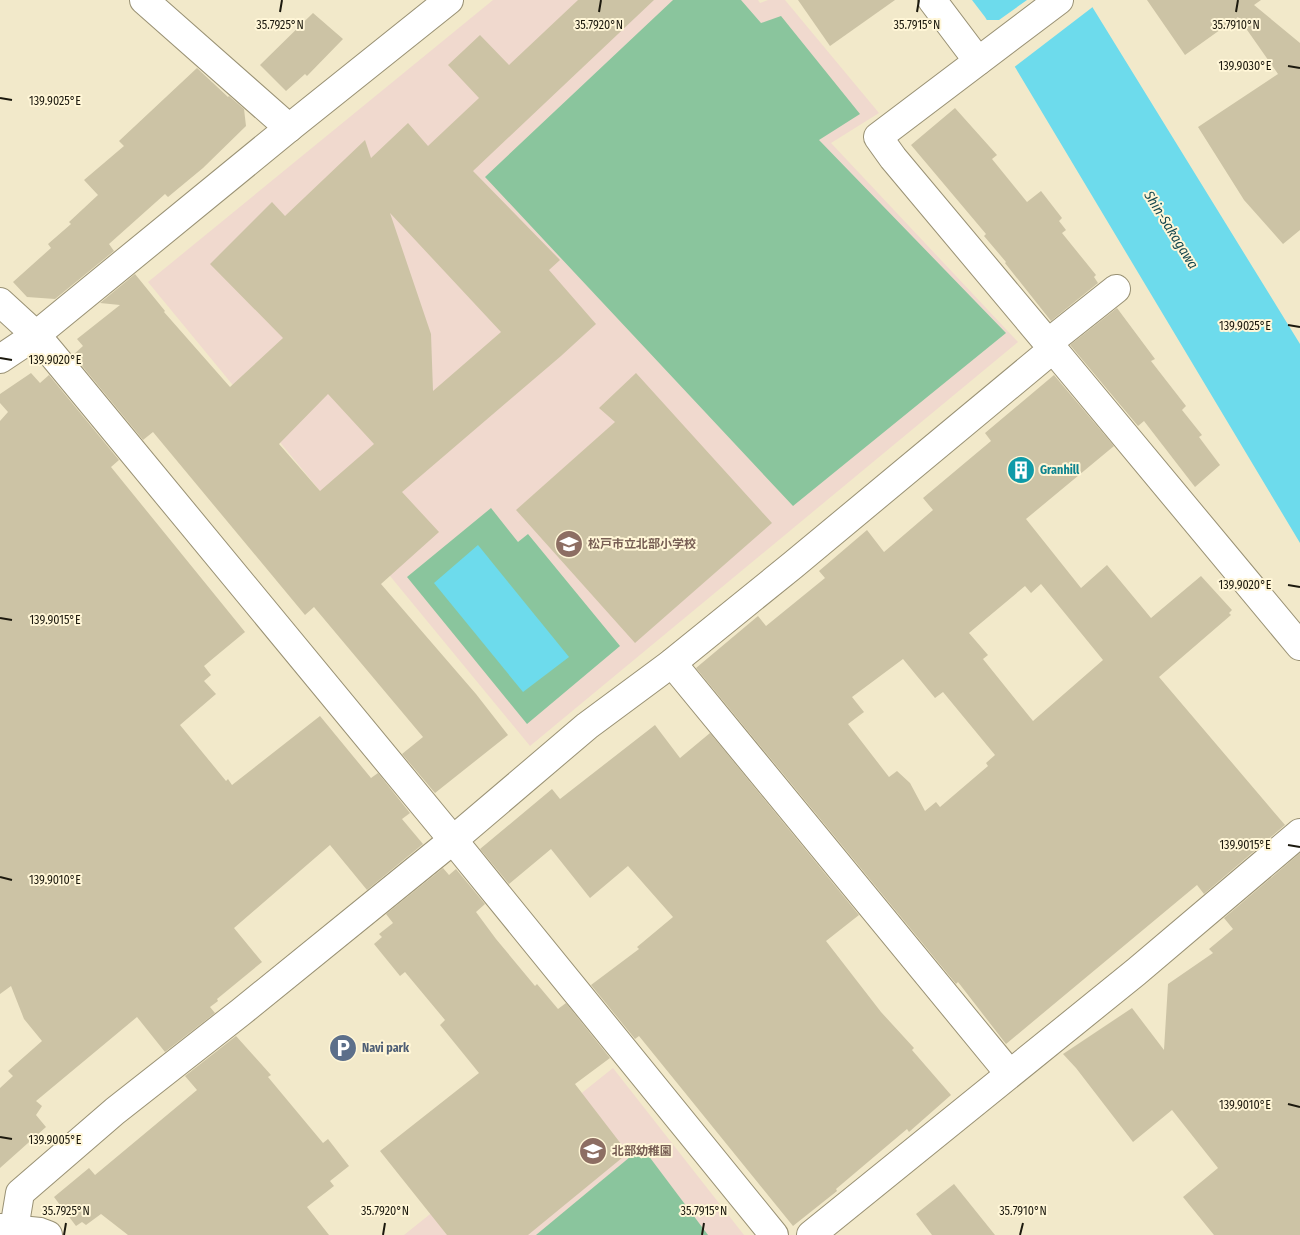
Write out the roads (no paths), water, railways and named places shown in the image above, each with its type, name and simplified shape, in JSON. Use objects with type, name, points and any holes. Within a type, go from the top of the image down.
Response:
[{"type":"street","points":[[144,0],[289,128]]},
{"type":"street","points":[[0,359],[36,335],[449,0]]},
{"type":"street","points":[[932,0],[983,58]]},
{"type":"street","points":[[1059,0],[878,137],[1300,646]]},
{"type":"street","points":[[48,1235],[40,1232],[7,1229],[20,1193],[115,1111],[241,1012],[290,970],[453,840],[588,726],[672,663],[801,559],[1116,289]]},
{"type":"street","points":[[0,302],[36,335],[453,840],[774,1235]]},
{"type":"street","points":[[672,663],[1010,1073]]},
{"type":"street","points":[[811,1235],[1136,972],[1300,833]]},
{"type":"water","name":"Shin-Sakagawa","points":[[972,0],[1088,0],[1300,344],[1300,543],[985,17]]},
{"type":"water","points":[[478,545],[569,657],[523,692],[434,583]]},
{"type":"place","name":"Granhill","points":[[1021,470]]},
{"type":"place","name":"松戸市立北部小学校","points":[[569,544]]},
{"type":"place","name":"Navi park","points":[[343,1048]]},
{"type":"place","name":"北部幼稚園","points":[[593,1151]]}]
